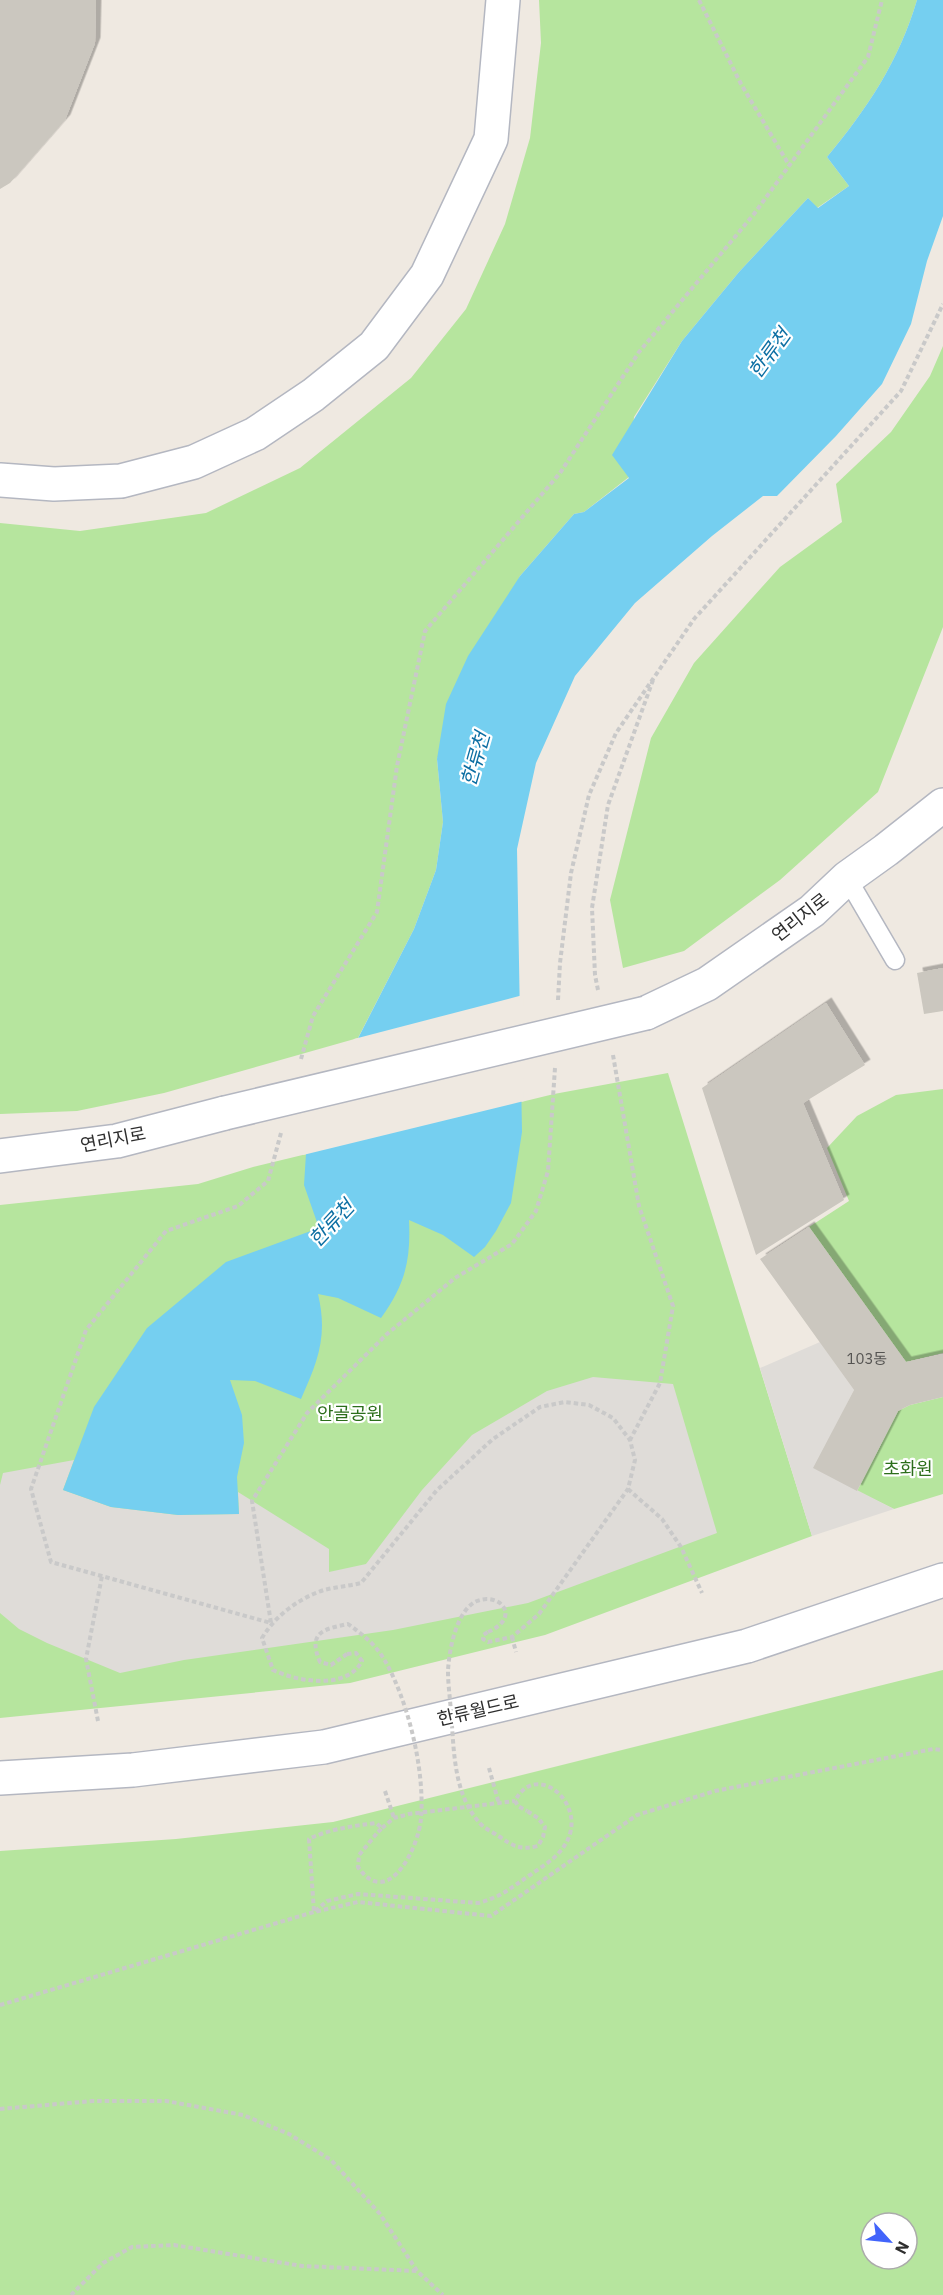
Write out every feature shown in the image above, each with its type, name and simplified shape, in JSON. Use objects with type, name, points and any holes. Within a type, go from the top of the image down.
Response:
[{"type":"street","points":[[0,480],[54,484],[121,481],[194,462],[255,434],[314,395],[374,346],[426,275],[491,139],[503,0]]},
{"type":"street","name":"연리지로","points":[[0,1156],[117,1142],[225,1113],[646,1012],[707,984],[812,911],[847,878],[943,805]]},
{"type":"street","name":"한류월드로","points":[[0,1778],[134,1770],[324,1747],[747,1646],[943,1580]]},
{"type":"lane","points":[[847,878],[896,960]]},
{"type":"path","points":[[699,0],[741,84],[789,165]]},
{"type":"path","points":[[301,1060],[313,1016],[377,912],[397,766],[425,631],[560,473],[639,352],[754,214],[868,57],[882,0]]},
{"type":"path","points":[[558,1011],[560,963],[571,873],[589,795],[616,733],[694,619],[901,391],[943,304]]},
{"type":"path","points":[[600,997],[595,975],[592,908],[608,806],[657,671]]},
{"type":"path","points":[[612,1049],[639,1206],[673,1306],[660,1383],[630,1440]]},
{"type":"path","points":[[271,1623],[252,1501],[307,1413],[396,1327],[455,1278],[512,1244],[536,1211],[548,1171],[556,1058]]},
{"type":"path","points":[[271,1623],[51,1562],[31,1489],[86,1330],[166,1231],[238,1206],[268,1181],[283,1126]]},
{"type":"path","points":[[515,1801],[499,1804],[469,1808],[421,1814],[394,1818],[380,1830],[359,1855],[358,1867],[364,1876],[377,1882],[389,1879],[403,1868],[413,1848],[421,1814],[421,1771],[404,1705],[384,1659],[368,1638],[348,1624],[325,1629],[317,1636],[314,1649],[320,1662],[331,1665],[347,1654],[356,1653],[362,1661],[357,1671],[346,1677],[320,1681],[287,1677],[273,1670],[262,1638],[271,1623],[291,1607],[323,1590],[361,1583],[437,1490],[493,1439],[540,1407],[565,1402],[589,1405],[613,1418],[630,1440],[635,1460],[628,1489],[539,1614],[512,1637],[488,1642],[483,1639],[483,1635],[502,1623],[506,1618],[506,1612],[501,1605],[493,1601],[475,1602],[458,1623],[451,1642],[448,1671],[455,1764],[464,1798],[469,1808],[478,1822],[504,1840],[525,1850],[538,1846],[545,1827],[538,1818],[518,1806],[515,1801]]},
{"type":"path","points":[[628,1489],[662,1519],[681,1547],[702,1593]]},
{"type":"path","points":[[98,1721],[86,1659],[102,1576]]},
{"type":"path","points":[[512,1637],[516,1652]]},
{"type":"path","points":[[0,2005],[314,1912],[358,1902],[491,1916],[637,1815],[715,1791],[933,1749],[943,1750]]},
{"type":"path","points":[[489,1768],[499,1804]]},
{"type":"path","points":[[314,1912],[327,1901],[358,1894],[478,1903],[496,1898],[549,1863],[564,1848],[570,1832],[572,1811],[559,1792],[547,1785],[530,1786],[519,1792],[515,1801]]},
{"type":"path","points":[[386,1791],[394,1818]]},
{"type":"path","points":[[314,1912],[309,1839],[319,1834],[376,1823],[380,1830]]},
{"type":"path","points":[[0,2109],[93,2102],[166,2101],[243,2115],[289,2134],[331,2160],[380,2214],[417,2271],[443,2295]]},
{"type":"path","points":[[71,2295],[103,2264],[132,2247],[174,2245],[302,2266],[417,2271]]},
{"type":"green space","points":[[539,0],[917,0],[891,64],[855,121],[827,157],[849,186],[817,208],[808,198],[739,272],[682,341],[634,417],[629,477],[584,512],[574,514],[520,576],[437,759],[443,822],[436,870],[414,929],[358,1038],[164,1093],[77,1111],[0,1114],[0,523],[80,531],[206,513],[300,468],[411,378],[466,309],[505,224],[530,138],[541,43]]},
{"type":"green space","points":[[943,346],[943,627],[878,792],[780,880],[684,951],[623,968],[610,900],[651,738],[694,663],[780,567],[842,522],[836,484],[891,432],[930,376]]},
{"type":"green space","name":"안골공원","points":[[668,1073],[812,1536],[545,1635],[350,1683],[0,1718],[0,1205],[198,1184],[253,1167],[554,1094]]},
{"type":"green space","points":[[943,1089],[943,1353],[906,1362],[809,1227],[849,1201],[827,1148],[857,1116],[896,1095]]},
{"type":"green space","name":"초화원","points":[[943,1397],[943,1494],[894,1509],[857,1491],[898,1411],[910,1405]]},
{"type":"green space","points":[[943,1670],[943,2295],[0,2295],[0,1851],[176,1839],[333,1822]]},
{"type":"shaded area","points":[[820,1342],[854,1390],[814,1468],[894,1509],[812,1536],[760,1368]]},
{"type":"shaded area","points":[[593,1377],[673,1384],[717,1533],[528,1603],[393,1630],[184,1660],[120,1673],[19,1629],[0,1613],[0,1485],[3,1473],[74,1460],[63,1490],[111,1507],[178,1515],[239,1514],[238,1492],[329,1549],[329,1572],[366,1564],[422,1490],[472,1435],[547,1391]]},
{"type":"water","name":"한류천","points":[[917,0],[943,0],[943,216],[927,261],[911,324],[882,384],[836,436],[777,496],[763,496],[712,536],[635,603],[575,676],[536,763],[517,849],[522,1132],[511,1203],[496,1231],[485,1247],[474,1257],[443,1235],[409,1220],[409,1248],[405,1272],[396,1294],[381,1318],[338,1298],[318,1294],[322,1323],[320,1348],[301,1399],[255,1381],[230,1380],[242,1415],[244,1443],[237,1477],[239,1514],[178,1515],[111,1507],[63,1490],[94,1407],[147,1328],[226,1262],[319,1228],[304,1185],[307,1138],[414,929],[436,870],[443,822],[437,759],[446,704],[468,656],[520,576],[574,514],[584,512],[629,478],[612,455],[682,341],[739,272],[808,198],[818,208],[849,186],[827,157],[855,121],[891,64]]},
{"type":"pier","points":[[523,995],[524,1101],[303,1155],[304,1137],[354,1039]]},
{"type":"building","points":[[0,0],[96,0],[95,43],[65,120],[10,183],[0,189]]},
{"type":"building","points":[[943,968],[943,1011],[924,1014],[917,973]]},
{"type":"building","points":[[826,1003],[865,1065],[803,1103],[844,1200],[756,1255],[702,1088]]},
{"type":"building","points":[[809,1227],[906,1362],[943,1354],[943,1397],[910,1405],[898,1411],[857,1491],[813,1468],[854,1390],[760,1259]]}]
